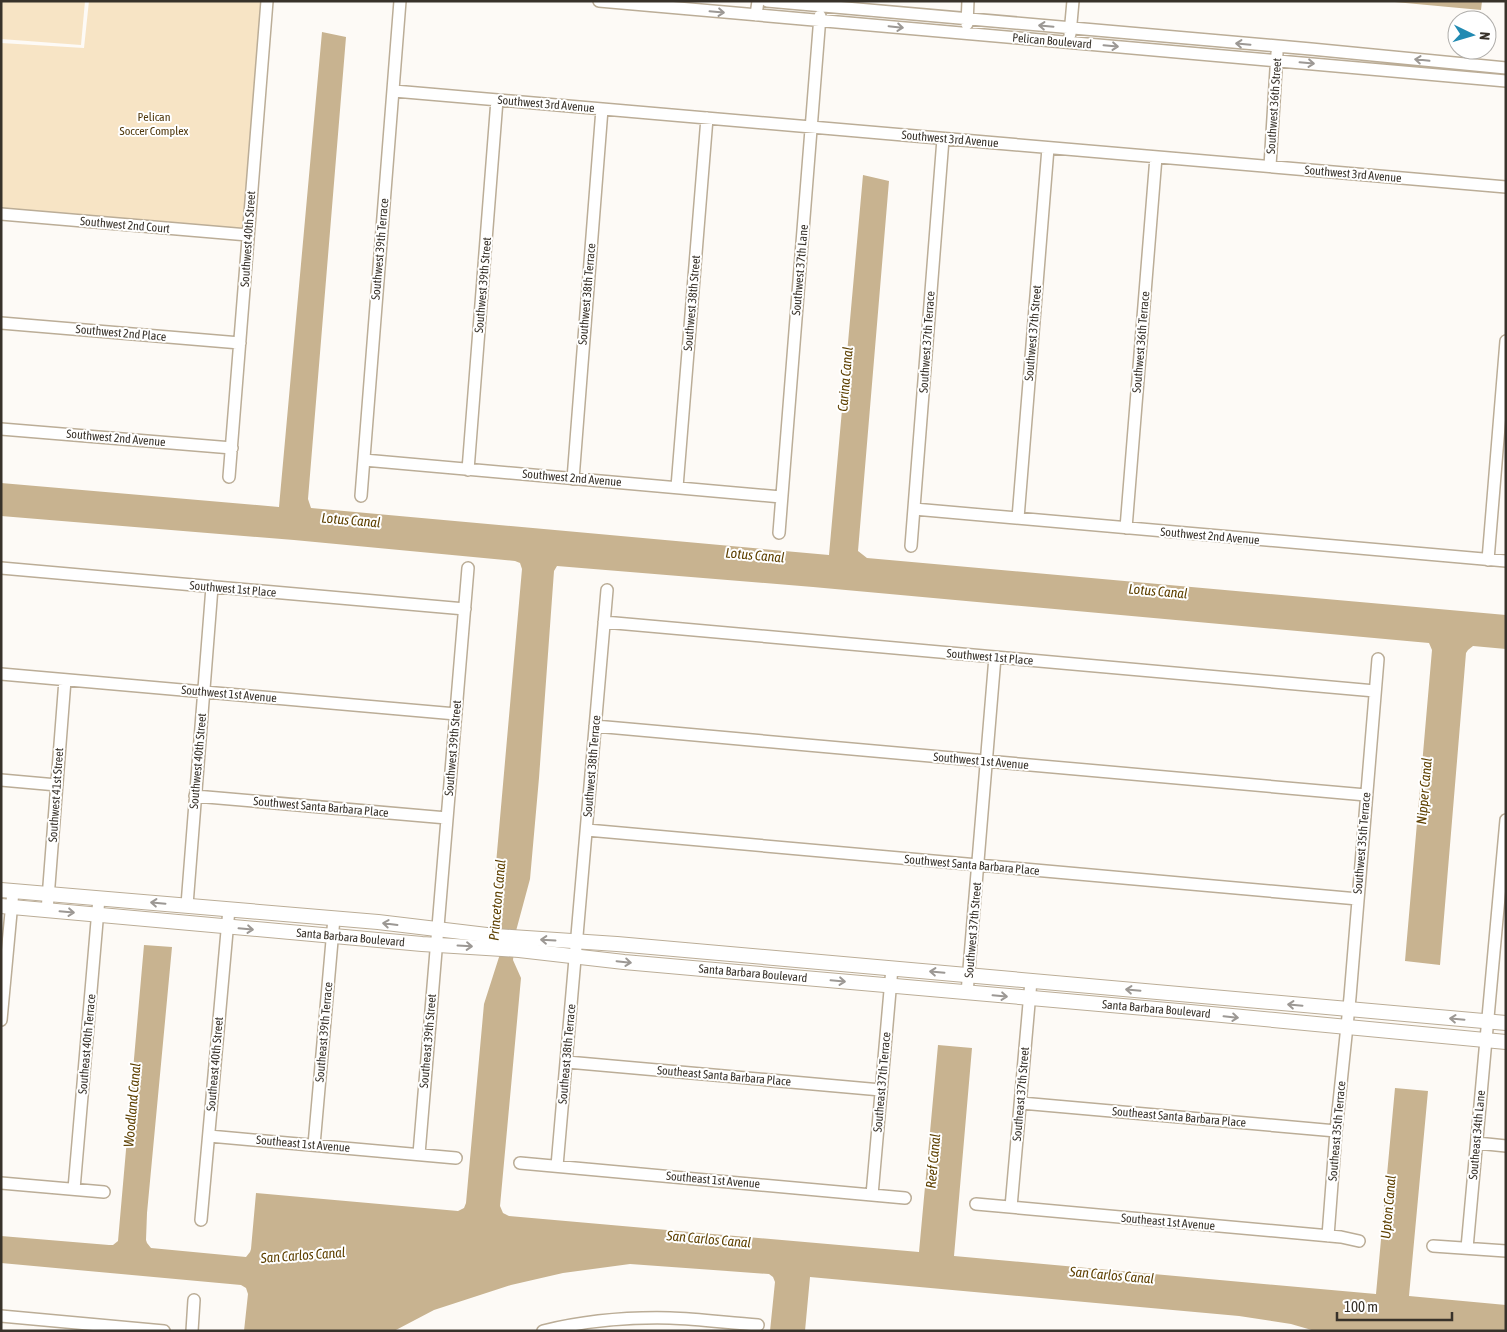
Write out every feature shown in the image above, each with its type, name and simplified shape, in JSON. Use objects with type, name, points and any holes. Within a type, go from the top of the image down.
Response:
[{"type":"main road","name":"Santa Barbara Boulevard","points":[[7,891],[334,918],[438,929],[494,942]]},
{"type":"main road","name":"Santa Barbara Boulevard","points":[[6,907],[436,945],[577,941],[1506,1023]]},
{"type":"main road","name":"Santa Barbara Boulevard","points":[[519,944],[575,957],[1506,1042]]},
{"type":"main road","points":[[743,973],[744,956]]},
{"type":"main road","points":[[1190,1012],[1191,995]]},
{"type":"street","name":"Southwest 40th Street","points":[[229,477],[267,1]]},
{"type":"street","name":"Southwest 39th Terrace","points":[[361,496],[400,1]]},
{"type":"street","name":"Pelican Boulevard","points":[[599,1],[652,4],[820,21],[1506,81]]},
{"type":"street","points":[[756,15],[758,1]]},
{"type":"street","name":"Pelican Boulevard","points":[[767,1],[821,6],[863,6],[967,19],[1506,68]]},
{"type":"street","points":[[966,33],[968,1]]},
{"type":"street","points":[[1070,42],[1073,1]]},
{"type":"street","name":"Southwest 37th Lane","points":[[779,533],[821,6]]},
{"type":"street","points":[[861,24],[863,6]]},
{"type":"street","name":"Southwest 36th Street","points":[[1270,166],[1278,46]]},
{"type":"street","name":"Southwest 3rd Avenue","points":[[394,91],[1506,187]]},
{"type":"street","name":"Southwest 39th Street","points":[[468,470],[497,100]]},
{"type":"street","name":"Southwest 38th Terrace","points":[[573,479],[602,109]]},
{"type":"street","name":"Southwest 38th Street","points":[[677,487],[707,118]]},
{"type":"street","name":"Southwest 37th Terrace","points":[[911,546],[943,139]]},
{"type":"street","name":"Southwest 37th Street","points":[[1018,518],[1048,148]]},
{"type":"street","name":"Southwest 36th Terrace","points":[[1126,528],[1156,157]]},
{"type":"street","name":"Southwest 2nd Court","points":[[1,214],[248,235]]},
{"type":"street","name":"Southwest 2nd Place","points":[[1,323],[240,343]]},
{"type":"street","points":[[1488,560],[1506,341]]},
{"type":"street","name":"Southwest 2nd Avenue","points":[[1,428],[232,448]]},
{"type":"street","name":"Southwest 2nd Avenue","points":[[364,460],[781,497]]},
{"type":"street","name":"Southwest 2nd Avenue","points":[[914,509],[1506,562]]},
{"type":"street","name":"Southwest 1st Place","points":[[1,568],[465,609]]},
{"type":"street","name":"Southwest 39th Street","points":[[438,929],[468,568]]},
{"type":"street","name":"Southwest 40th Street","points":[[187,905],[212,587]]},
{"type":"street","name":"Southwest 38th Terrace","points":[[577,941],[607,590]]},
{"type":"street","name":"Southwest 1st Place","points":[[604,622],[1375,691]]},
{"type":"street","name":"Southwest 37th Street","points":[[968,993],[995,657]]},
{"type":"street","name":"Southwest 35th Terrace","points":[[1347,1027],[1378,659]]},
{"type":"street","name":"Southwest 1st Avenue","points":[[1,674],[456,714]]},
{"type":"street","name":"Southwest 41st Street","points":[[47,910],[65,680]]},
{"type":"street","name":"Southwest 1st Avenue","points":[[595,726],[1366,795]]},
{"type":"street","points":[[1,780],[56,785]]},
{"type":"street","name":"Southwest Santa Barbara Place","points":[[195,796],[447,818]]},
{"type":"street","name":"Southeast 34th Lane","points":[[1468,1248],[1487,1021],[1502,912],[1506,820]]},
{"type":"street","name":"Southwest Santa Barbara Place","points":[[586,830],[1358,899]]},
{"type":"street","points":[[1,1020],[7,891]]},
{"type":"street","name":"Southeast 40th Terrace","points":[[74,1189],[99,898]]},
{"type":"street","name":"Southeast 40th Street","points":[[201,1220],[229,909]]},
{"type":"street","name":"Southeast 39th Terrace","points":[[314,1145],[334,918]]},
{"type":"street","name":"Southeast 39th Street","points":[[419,1154],[438,929]]},
{"type":"street","name":"Southeast 38th Terrace","points":[[557,1166],[577,941]]},
{"type":"street","name":"Southeast 37th Terrace","points":[[872,1195],[892,968]]},
{"type":"street","name":"Southeast 37th Street","points":[[1011,1207],[1031,981]]},
{"type":"street","name":"Southeast 35th Terrace","points":[[1328,1236],[1336,1131],[1347,1027]]},
{"type":"street","name":"Southeast Santa Barbara Place","points":[[567,1062],[881,1090]]},
{"type":"street","name":"Southeast Santa Barbara Place","points":[[1021,1103],[1336,1131]]},
{"type":"street","name":"Southeast 1st Avenue","points":[[209,1136],[456,1158]]},
{"type":"street","points":[[1477,1143],[1506,1146]]},
{"type":"street","name":"Southeast 1st Avenue","points":[[520,1163],[905,1198]]},
{"type":"street","points":[[1,1183],[104,1192]]},
{"type":"street","name":"Southeast 1st Avenue","points":[[976,1204],[1341,1237],[1359,1241]]},
{"type":"street","points":[[1433,1246],[1506,1251]]},
{"type":"street","points":[[192,1331],[194,1300]]},
{"type":"street","points":[[1,1316],[164,1331]]},
{"type":"street","points":[[543,1331],[583,1323],[645,1318],[698,1320],[717,1326],[758,1326]]},
{"type":"green space","points":[[1,1],[85,1],[81,45],[1,39]]},
{"type":"green space","name":"Pelican Soccer Complex","points":[[89,1],[267,1],[248,235],[1,214],[1,43],[84,48]]},
{"type":"water","points":[[1384,1],[1482,1],[1481,10]]},
{"type":"water","points":[[322,32],[346,37],[308,499],[311,508],[829,555],[863,175],[889,181],[858,551],[867,558],[1506,615],[1506,649],[1473,646],[1466,653],[1440,965],[1405,961],[1432,650],[1429,643],[813,587],[557,566],[554,571],[530,879],[516,931],[513,960],[521,978],[500,1206],[503,1213],[509,1216],[919,1252],[938,1045],[972,1048],[954,1256],[1376,1294],[1395,1088],[1428,1091],[1409,1296],[1506,1305],[1506,1331],[1315,1331],[1291,1324],[1239,1316],[810,1277],[805,1331],[770,1331],[775,1282],[769,1274],[630,1264],[563,1273],[511,1285],[434,1310],[394,1331],[244,1331],[248,1294],[246,1288],[241,1285],[1,1263],[1,1236],[109,1245],[113,1245],[118,1241],[144,945],[172,947],[147,1213],[146,1240],[151,1248],[246,1257],[251,1249],[256,1193],[458,1211],[464,1208],[466,1203],[484,1004],[500,954],[502,931],[495,875],[522,569],[520,563],[294,540],[1,516],[1,483],[279,507]]},
{"type":"water label","name":"Carina Canal","points":[[845,379]]},
{"type":"water label","name":"Lotus Canal","points":[[351,520]]},
{"type":"water label","name":"Lotus Canal","points":[[755,555]]},
{"type":"water label","name":"Lotus Canal","points":[[1158,591]]},
{"type":"water label","name":"Nipper Canal","points":[[1424,791]]},
{"type":"water label","name":"Princeton Canal","points":[[497,900]]},
{"type":"water label","name":"Woodland Canal","points":[[132,1105]]},
{"type":"water label","name":"Reef Canal","points":[[933,1161]]},
{"type":"water label","name":"Upton Canal","points":[[1388,1207]]},
{"type":"water label","name":"San Carlos Canal","points":[[709,1239]]},
{"type":"water label","name":"San Carlos Canal","points":[[303,1255]]},
{"type":"water label","name":"San Carlos Canal","points":[[1112,1275]]}]
